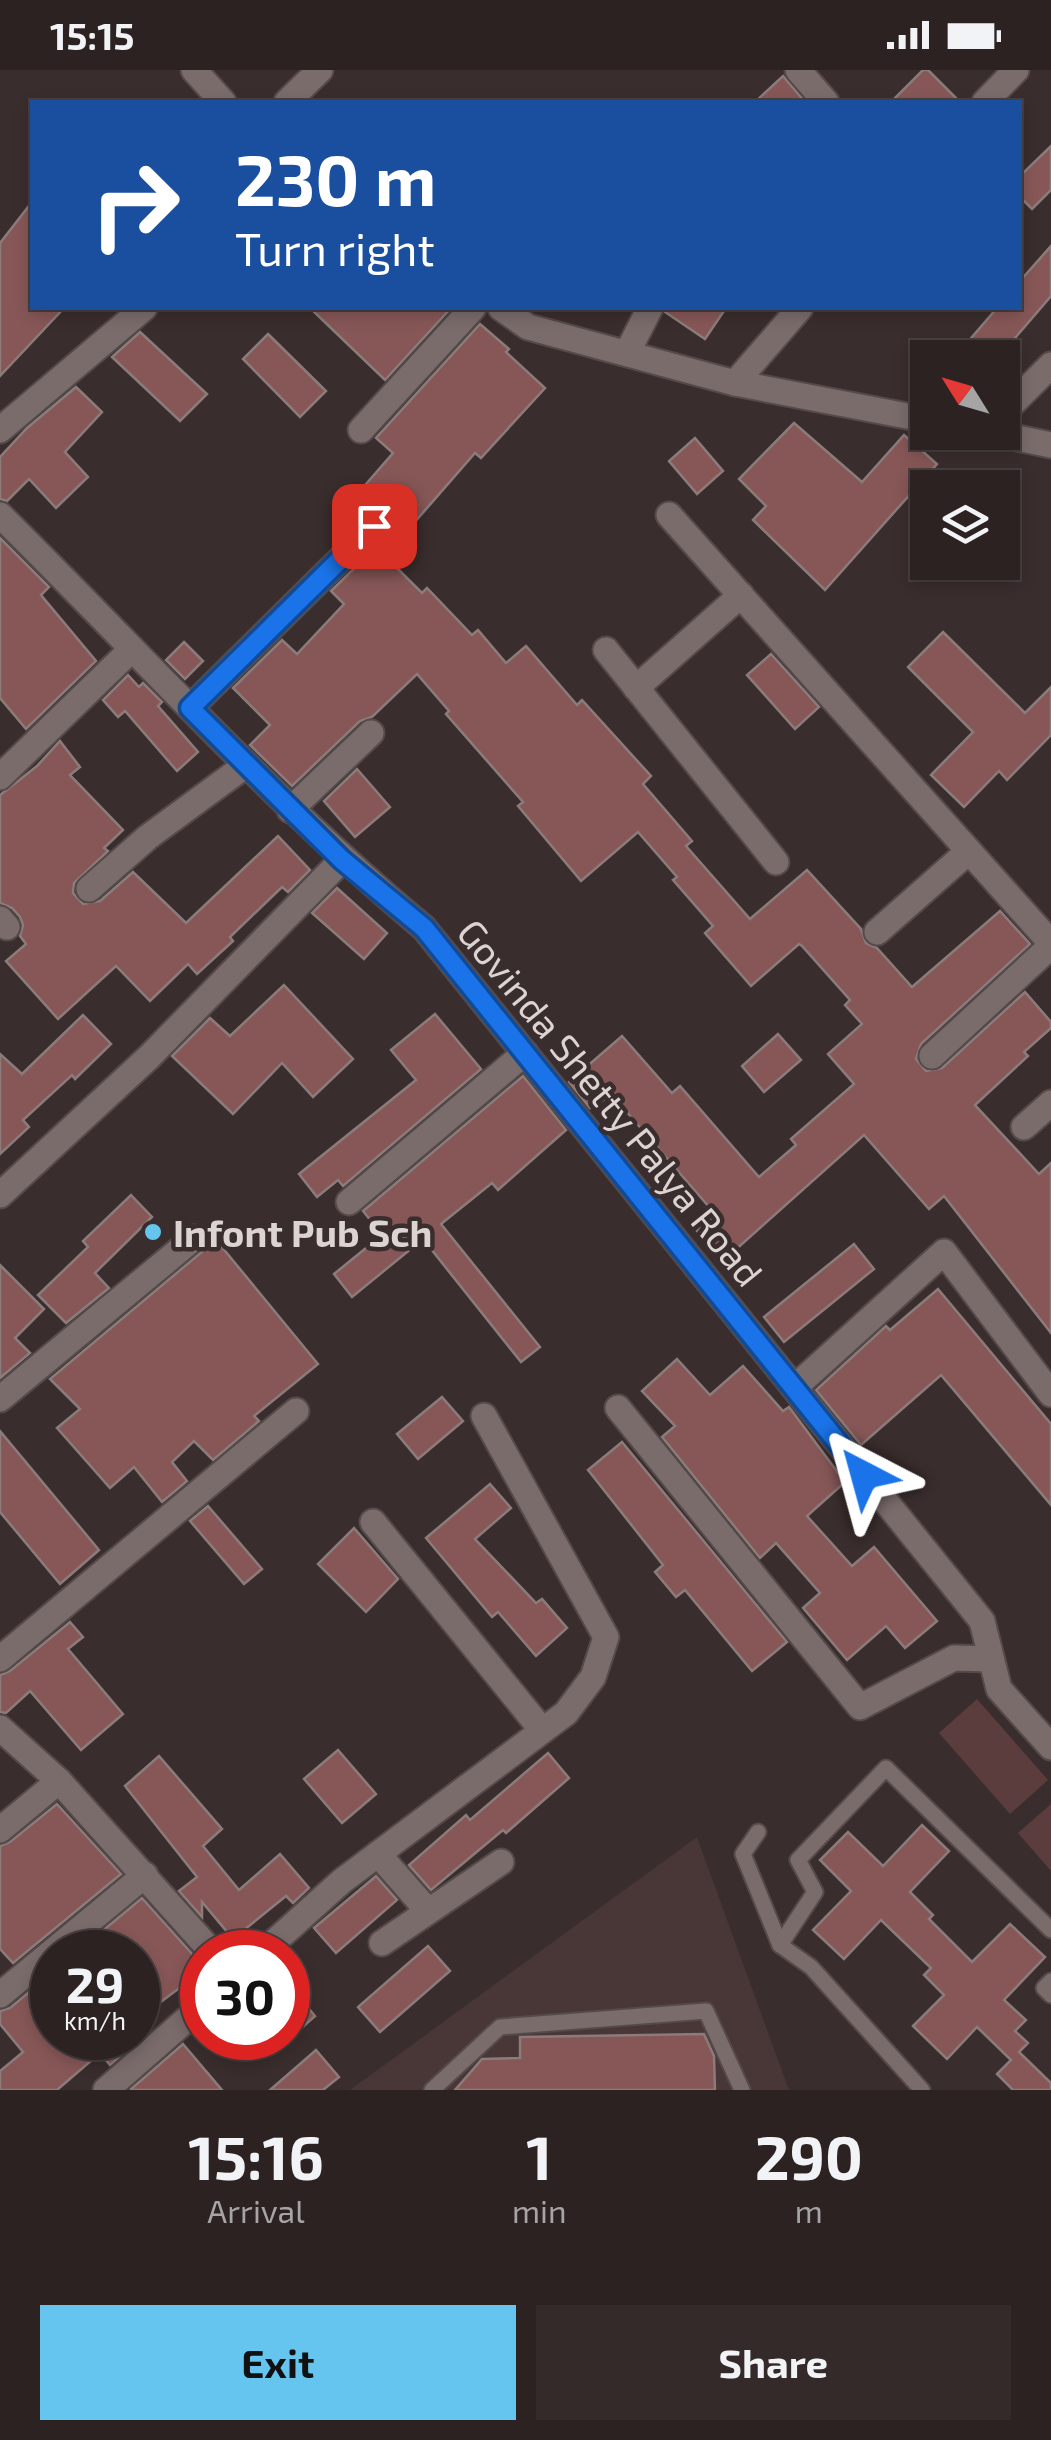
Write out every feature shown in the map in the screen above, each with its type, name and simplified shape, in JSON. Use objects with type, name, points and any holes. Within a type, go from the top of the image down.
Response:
[{"type":"street","points":[[194,70],[222,100]]},
{"type":"street","points":[[289,100],[320,70]]},
{"type":"street","points":[[798,70],[824,100]]},
{"type":"street","points":[[988,100],[1016,70]]},
{"type":"street","points":[[0,430],[142,310]]},
{"type":"street","points":[[361,430],[471,310]]},
{"type":"street","points":[[504,310],[528,327],[734,383],[910,417]]},
{"type":"street","points":[[627,353],[649,310]]},
{"type":"street","points":[[734,383],[798,310]]},
{"type":"street","points":[[1020,396],[1051,365]]},
{"type":"street","points":[[1020,439],[1051,445]]},
{"type":"street","name":"Govinda Shetty Palya Road","points":[[0,515],[290,810],[342,860],[424,928],[982,1621],[999,1689],[1050,1746]]},
{"type":"street","points":[[669,515],[1051,944],[932,1056]]},
{"type":"street","points":[[190,708],[374,526]]},
{"type":"street","points":[[636,688],[741,595]]},
{"type":"street","points":[[0,777],[132,649]]},
{"type":"street","points":[[606,650],[776,862]]},
{"type":"street","points":[[290,810],[371,732]]},
{"type":"street","points":[[88,889],[148,837],[246,765]]},
{"type":"street","points":[[878,932],[969,852]]},
{"type":"street","points":[[0,1195],[149,1056],[342,860]]},
{"type":"street","points":[[350,1202],[524,1052]]},
{"type":"street","points":[[1024,1127],[1051,1103]]},
{"type":"street","points":[[0,1399],[194,1238]]},
{"type":"street","points":[[794,1388],[944,1252],[1051,1394]]},
{"type":"street","points":[[618,1408],[860,1707],[954,1658],[992,1658]]},
{"type":"street","points":[[0,1659],[296,1411]]},
{"type":"street","points":[[287,1930],[342,1881],[566,1712],[593,1677],[606,1637],[484,1416]]},
{"type":"street","points":[[373,1522],[542,1730]]},
{"type":"street","points":[[0,1728],[59,1781],[193,1930]]},
{"type":"street","points":[[0,1830],[59,1781]]},
{"type":"street","points":[[378,1854],[428,1911]]},
{"type":"street","points":[[382,1943],[500,1862]]},
{"type":"street","points":[[0,1995],[145,1874]]},
{"type":"street","points":[[106,2090],[180,2025]]},
{"type":"lane","points":[[780,1945],[814,1892],[798,1860],[886,1768],[1051,1930]]},
{"type":"lane","points":[[758,1832],[743,1854],[780,1945],[811,1967],[922,2090]]},
{"type":"lane","points":[[1051,1981],[1044,1988],[1051,1994]]},
{"type":"lane","points":[[432,2090],[500,2028],[706,2011],[742,2090]]},
{"type":"shaded area","points":[[977,1699],[1048,1780],[1010,1814],[939,1733]]},
{"type":"shaded area","points":[[1051,1804],[1051,1871],[1018,1833]]},
{"type":"shaded area","points":[[697,1837],[789,2090],[350,2090]]},
{"type":"building","points":[[923,70],[928,70],[958,100],[893,100]]},
{"type":"building","points":[[783,76],[803,100],[757,100]]},
{"type":"building","points":[[1051,146],[1051,190],[1032,209],[1022,199],[1022,174]]},
{"type":"building","points":[[30,205],[30,310],[62,310],[0,376],[0,243]]},
{"type":"building","points":[[1051,246],[1051,296],[1013,340],[969,340],[995,310],[1022,310],[1022,279]]},
{"type":"building","points":[[312,310],[449,310],[385,380]]},
{"type":"building","points":[[666,310],[725,310],[705,339]]},
{"type":"building","points":[[480,324],[545,388],[481,458],[475,453],[400,539],[390,530],[385,514],[368,511],[353,499],[393,453],[376,438]]},
{"type":"building","points":[[140,332],[207,394],[180,421],[112,357]]},
{"type":"building","points":[[268,334],[326,391],[300,417],[243,359]]},
{"type":"building","points":[[76,387],[102,412],[65,452],[88,477],[56,508],[29,479],[7,501],[0,499],[0,457],[27,428]]},
{"type":"building","points":[[794,423],[862,482],[904,435],[910,440],[910,450],[921,450],[937,464],[932,470],[910,470],[910,494],[825,590],[753,520],[766,506],[739,479]]},
{"type":"building","points":[[695,438],[723,471],[697,494],[669,461]]},
{"type":"building","points":[[0,538],[49,587],[41,595],[96,661],[26,729],[0,698]]},
{"type":"building","points":[[376,547],[422,593],[427,588],[472,635],[478,630],[506,663],[526,646],[577,705],[582,700],[651,776],[643,784],[692,841],[686,846],[750,919],[807,870],[861,929],[866,943],[877,948],[912,987],[1000,911],[1030,944],[921,1044],[916,1059],[926,1071],[942,1068],[1025,992],[1051,1022],[1051,1028],[1024,1052],[1028,1056],[975,1105],[1039,1174],[1051,1163],[1051,1333],[944,1196],[929,1209],[864,1135],[723,1261],[697,1231],[716,1215],[612,1095],[590,1108],[569,1082],[622,1036],[672,1093],[680,1086],[759,1177],[796,1145],[791,1139],[854,1084],[828,1054],[862,1024],[845,1005],[850,1000],[802,946],[799,944],[751,986],[705,933],[713,926],[638,832],[581,881],[518,806],[523,802],[446,714],[449,711],[417,674],[372,717],[360,721],[292,786],[250,745],[270,725],[233,688],[282,640],[297,654],[344,604],[331,591]]},
{"type":"building","points":[[943,632],[1025,713],[1051,687],[1051,735],[1007,780],[999,771],[964,807],[931,775],[973,732],[908,667]]},
{"type":"building","points":[[184,642],[203,661],[185,679],[166,660]]},
{"type":"building","points":[[771,654],[819,707],[795,729],[747,675]]},
{"type":"building","points":[[128,675],[139,687],[143,683],[162,702],[158,706],[198,752],[177,771],[125,711],[118,717],[103,700]]},
{"type":"building","points":[[60,741],[80,767],[70,775],[123,830],[104,848],[108,851],[74,883],[73,893],[83,904],[100,901],[133,872],[186,923],[278,836],[310,870],[288,892],[282,887],[197,974],[188,964],[150,1001],[116,966],[58,1019],[6,961],[26,944],[20,936],[20,917],[0,903],[0,795],[37,766]]},
{"type":"building","points":[[357,769],[390,807],[355,837],[324,801]]},
{"type":"building","points":[[337,888],[387,933],[364,959],[312,913]]},
{"type":"building","points":[[284,985],[353,1059],[313,1097],[282,1063],[233,1114],[172,1056],[210,1018],[230,1036]]},
{"type":"building","points":[[435,1014],[481,1069],[343,1186],[338,1180],[317,1197],[299,1174],[416,1080],[391,1050]]},
{"type":"building","points":[[83,1015],[111,1044],[23,1120],[29,1127],[0,1154],[0,1054],[22,1074]]},
{"type":"building","points":[[778,1034],[801,1060],[764,1092],[742,1066]]},
{"type":"building","points":[[523,1076],[566,1130],[498,1190],[492,1183],[441,1224],[540,1347],[521,1362],[423,1239],[352,1297],[334,1274],[382,1235],[363,1211]]},
{"type":"building","points":[[131,1195],[152,1217],[95,1273],[109,1288],[66,1323],[38,1295],[88,1247],[83,1241]]},
{"type":"building","points":[[212,1235],[318,1364],[254,1416],[259,1421],[213,1460],[194,1441],[172,1462],[187,1481],[162,1502],[134,1467],[110,1488],[57,1428],[80,1409],[50,1379],[204,1250]]},
{"type":"building","points":[[854,1244],[874,1269],[784,1342],[764,1317]]},
{"type":"building","points":[[0,1265],[44,1309],[15,1338],[30,1353],[0,1378]]},
{"type":"building","points":[[938,1289],[1051,1424],[1051,1505],[941,1375],[861,1445],[816,1390],[886,1326],[890,1330]]},
{"type":"building","points":[[677,1359],[710,1395],[743,1366],[783,1411],[789,1407],[845,1482],[807,1516],[852,1566],[874,1547],[937,1621],[905,1648],[886,1626],[847,1660],[803,1608],[820,1593],[776,1543],[760,1558],[662,1437],[675,1426],[642,1391]]},
{"type":"building","points":[[442,1397],[463,1421],[418,1459],[397,1434]]},
{"type":"building","points":[[0,1431],[99,1550],[60,1584],[0,1512]]},
{"type":"building","points":[[622,1442],[787,1642],[752,1671],[685,1590],[676,1597],[655,1572],[663,1565],[588,1470]]},
{"type":"building","points":[[490,1484],[511,1508],[475,1539],[536,1603],[542,1599],[567,1628],[536,1656],[498,1612],[492,1617],[426,1538]]},
{"type":"building","points":[[208,1506],[262,1569],[244,1584],[190,1521]]},
{"type":"building","points":[[354,1528],[398,1579],[366,1612],[318,1564]]},
{"type":"building","points":[[70,1622],[83,1637],[68,1649],[123,1714],[81,1750],[30,1691],[6,1713],[0,1712],[0,1675]]},
{"type":"building","points":[[338,1750],[376,1794],[342,1823],[304,1779]]},
{"type":"building","points":[[548,1753],[569,1778],[506,1833],[503,1830],[431,1890],[409,1865],[466,1815],[470,1820]]},
{"type":"building","points":[[159,1756],[222,1829],[203,1846],[239,1890],[280,1854],[309,1888],[293,1903],[286,1896],[244,1930],[225,1930],[202,1902],[202,1917],[179,1891],[197,1877],[125,1786]]},
{"type":"building","points":[[57,1804],[121,1874],[53,1930],[30,1930],[30,1949],[13,1963],[0,1949],[0,1846]]},
{"type":"building","points":[[922,1825],[949,1851],[910,1892],[933,1915],[929,1919],[972,1962],[1010,1924],[1045,1957],[1004,2000],[1026,2020],[1015,2031],[1028,2043],[1019,2052],[1051,2083],[1051,2090],[1013,2090],[997,2074],[1011,2060],[977,2027],[947,2059],[913,2026],[944,1995],[924,1975],[931,1968],[881,1920],[844,1959],[813,1930],[851,1891],[820,1860],[848,1832],[883,1866]]},
{"type":"building","points":[[376,1876],[397,1900],[336,1953],[314,1928]]},
{"type":"building","points":[[142,1898],[180,1940],[180,1988],[160,2002],[160,1930],[103,1930]]},
{"type":"building","points":[[428,1946],[450,1971],[380,2032],[358,2007]]},
{"type":"building","points":[[30,1991],[30,2060],[92,2060],[57,2090],[0,2090],[0,2071],[23,2052],[0,2024],[0,2011]]},
{"type":"building","points":[[704,2034],[714,2056],[715,2090],[455,2090],[482,2059],[520,2058],[520,2037]]},
{"type":"building","points":[[180,2047],[180,2060],[197,2060],[222,2090],[132,2090]]},
{"type":"building","points":[[316,2050],[339,2077],[323,2090],[270,2090],[304,2060],[310,2060]]},
{"type":"place","name":"Infont Pub Sch","points":[[153,1232]]},
{"type":"route","points":[[374,526],[190,708],[342,860],[424,928],[864,1475]]}]
